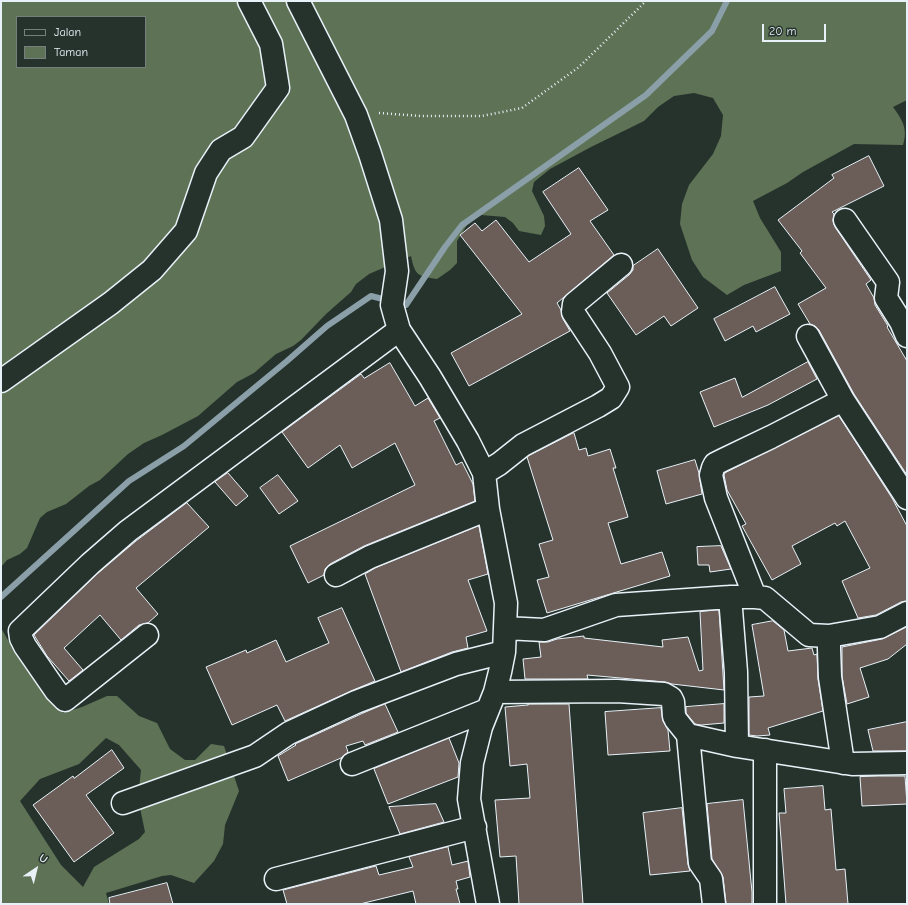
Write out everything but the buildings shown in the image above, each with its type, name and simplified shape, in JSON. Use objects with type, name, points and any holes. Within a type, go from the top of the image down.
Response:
[{"type":"street","points":[[1,381],[111,303],[152,270],[186,232],[206,173],[221,150],[243,137],[278,88],[271,44],[249,1]]},
{"type":"street","points":[[298,1],[356,115],[391,220],[397,276],[392,305],[399,330],[430,377],[468,441],[484,473],[488,509],[506,603],[504,652],[491,701],[481,726],[472,763],[469,799],[488,904]]},
{"type":"street","points":[[845,220],[888,282],[886,298],[901,322],[907,336]]},
{"type":"street","points":[[484,473],[499,464],[523,445],[611,398],[618,386],[600,353],[573,312],[574,304],[621,265]]},
{"type":"street","points":[[146,635],[65,700],[56,691],[25,646],[21,638],[20,631],[90,564],[128,531],[399,330]]},
{"type":"street","points":[[808,336],[843,400],[907,498]]},
{"type":"street","points":[[755,597],[716,498],[711,475],[713,468],[715,464],[843,400]]},
{"type":"street","points":[[336,575],[370,557],[488,509]]},
{"type":"street","points":[[730,597],[736,672],[737,746]]},
{"type":"street","points":[[506,628],[544,630],[616,605],[730,597],[765,598],[809,634],[829,636],[880,627],[907,613]]},
{"type":"street","points":[[829,636],[830,677],[843,762]]},
{"type":"street","points":[[123,803],[255,756],[289,733],[356,702],[456,664],[504,652]]},
{"type":"street","points":[[352,764],[491,701],[617,692],[664,694],[671,698],[676,720],[688,735],[700,863],[711,879],[714,904]]},
{"type":"street","points":[[688,735],[737,746],[796,756],[852,764],[906,767]]},
{"type":"street","points":[[765,750],[766,904]]},
{"type":"street","points":[[276,879],[474,827]]},
{"type":"path","points":[[356,115],[373,113],[421,116],[482,116],[522,108],[579,67],[646,1]]},
{"type":"green space","points":[[1,1],[907,1],[907,100],[893,107],[904,125],[905,134],[903,145],[854,144],[753,201],[760,218],[781,252],[781,271],[744,285],[727,295],[703,277],[692,260],[680,224],[682,204],[689,185],[713,154],[721,136],[723,115],[713,98],[694,93],[674,96],[658,107],[644,121],[550,169],[534,182],[532,191],[544,216],[545,226],[541,235],[519,231],[513,223],[505,217],[481,215],[467,225],[457,241],[457,263],[437,279],[418,274],[414,268],[411,256],[369,274],[356,284],[351,292],[293,346],[276,354],[254,373],[237,382],[198,416],[144,443],[128,454],[100,480],[89,486],[66,504],[47,512],[40,518],[27,548],[20,554],[7,560],[1,567]]},
{"type":"green space","points":[[1,628],[30,672],[63,713],[82,707],[107,696],[117,696],[139,716],[157,723],[170,749],[185,760],[195,760],[211,744],[224,746],[239,791],[225,825],[223,844],[214,861],[194,883],[171,875],[162,876],[106,893],[109,904],[1,904]],"holes":[[[106,738],[119,745],[141,770],[138,798],[145,832],[139,839],[94,867],[83,887],[61,865],[20,801],[40,779],[79,764]]]},
{"type":"waterway","points":[[1,597],[129,481],[184,446],[327,326],[371,296],[406,305],[445,247],[462,225],[646,95],[712,31],[727,1]]}]
